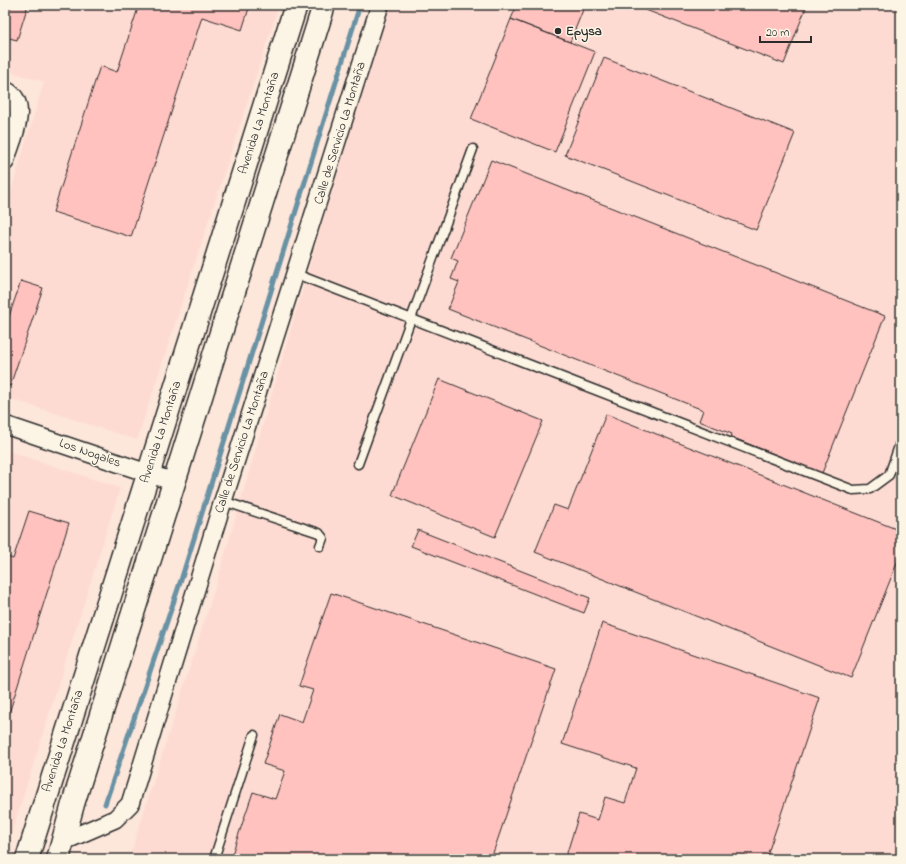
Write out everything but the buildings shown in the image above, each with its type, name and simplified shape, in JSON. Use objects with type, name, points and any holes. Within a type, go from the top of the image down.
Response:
[{"type":"main road","name":"Avenida La Montaña","points":[[27,859],[296,5]]},
{"type":"main road","name":"Avenida La Montaña","points":[[60,850],[324,5]]},
{"type":"street","name":"Calle de Servicio La Montaña","points":[[60,850],[115,819],[130,804],[223,501],[380,5]]},
{"type":"street","points":[[5,90],[13,95],[19,112],[5,162]]},
{"type":"street","name":"Los Nogales","points":[[5,425],[174,482]]},
{"type":"lane","points":[[358,464],[473,149]]},
{"type":"lane","points":[[296,274],[853,490],[870,489],[889,475],[901,440]]},
{"type":"lane","points":[[223,501],[319,533],[323,538],[320,546]]},
{"type":"lane","points":[[214,859],[254,735]]},
{"type":"shaded area","points":[[5,5],[279,5],[137,440],[5,397],[5,211],[44,82],[5,70]]},
{"type":"shaded area","points":[[386,5],[901,5],[901,859],[129,859],[215,588]]},
{"type":"shaded area","points":[[5,450],[120,488],[5,854]]},
{"type":"waterway","points":[[105,804],[182,577],[360,5]]},
{"type":"place","name":"Epysa","points":[[558,31]]}]
